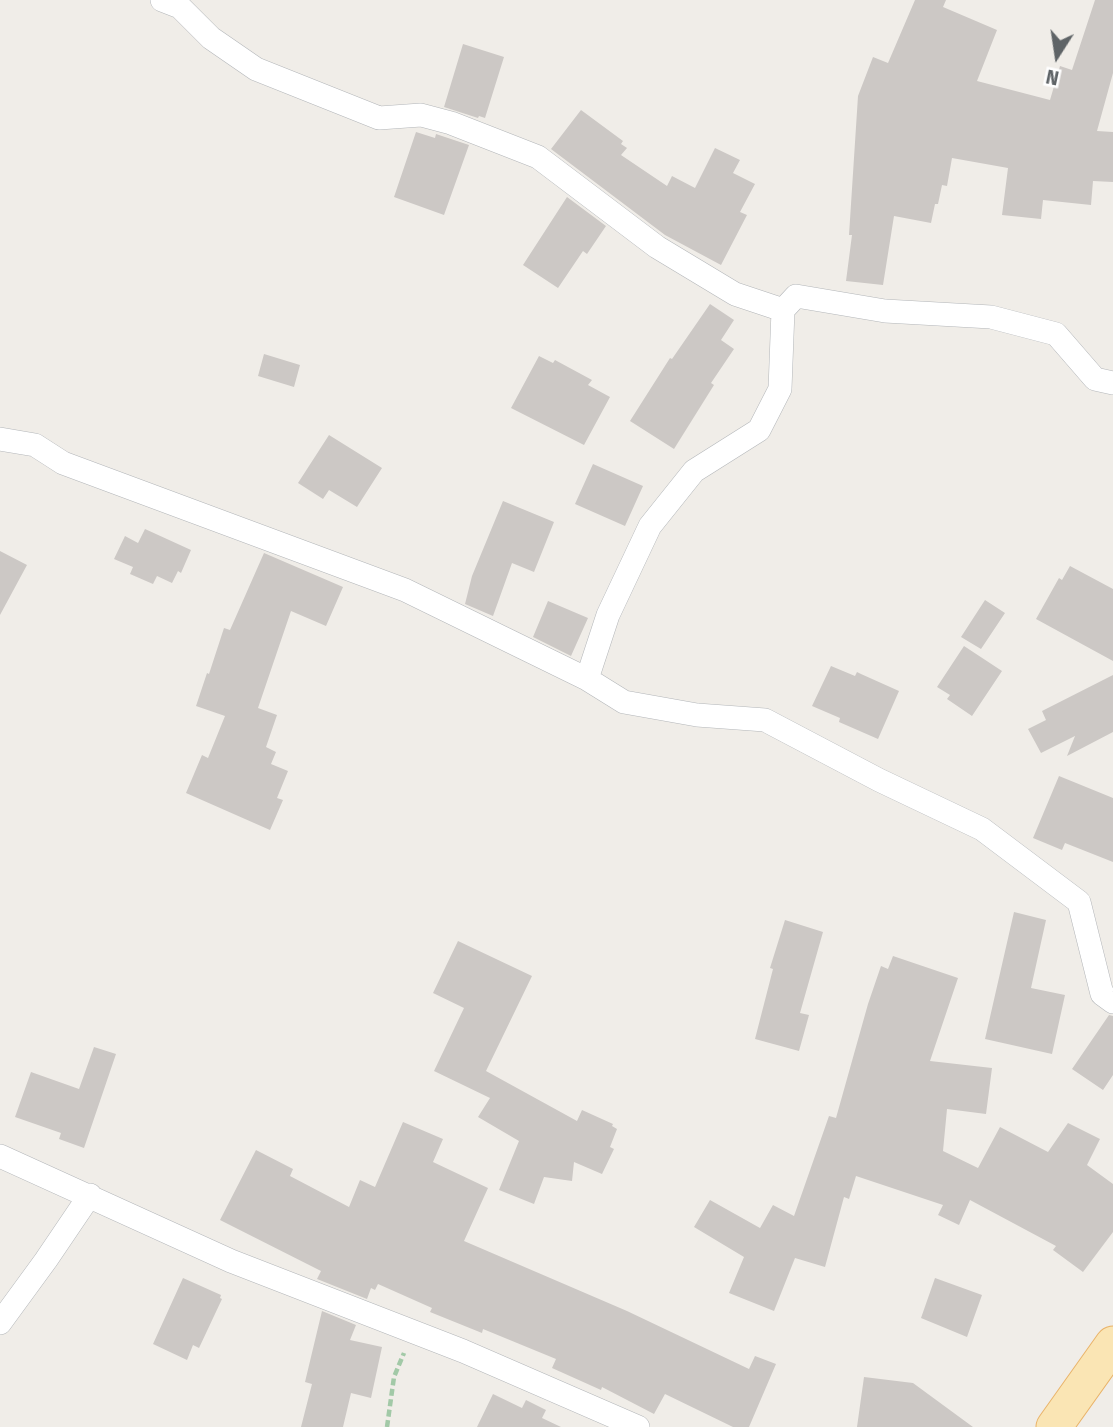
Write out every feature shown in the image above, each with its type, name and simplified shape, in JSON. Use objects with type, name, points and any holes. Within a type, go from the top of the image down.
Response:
[{"type":"main road","points":[[1054,1427],[1113,1344]]},
{"type":"street","points":[[163,0],[180,7],[211,38],[256,69],[379,118],[421,115],[451,123],[538,157],[657,247],[735,294],[783,310]]},
{"type":"street","points":[[586,679],[608,615],[650,526],[694,471],[759,430],[780,389],[783,310],[796,296],[885,311],[990,317],[1056,334],[1095,379],[1113,383]]},
{"type":"street","points":[[0,439],[34,445],[63,463],[405,590],[586,679],[624,702],[698,715],[765,720],[879,780],[982,829],[1079,902],[1102,994],[1113,1002]]},
{"type":"street","points":[[0,1156],[231,1261],[412,1332],[638,1427]]},
{"type":"street","points":[[0,1323],[90,1195]]},
{"type":"path","points":[[387,1427],[394,1377],[412,1332]]},
{"type":"building","points":[[915,0],[946,0],[943,7],[997,30],[977,81],[1050,100],[1060,66],[1072,70],[1095,0],[1113,0],[1113,73],[1097,131],[1113,132],[1113,182],[1093,181],[1091,205],[1043,200],[1041,219],[1002,215],[1008,168],[952,158],[947,186],[942,185],[931,223],[894,216],[883,285],[846,281],[852,235],[849,235],[858,96],[873,57],[888,63]]},
{"type":"building","points":[[463,44],[504,57],[485,118],[444,107]]},
{"type":"building","points":[[581,110],[623,141],[621,144],[627,148],[621,155],[667,186],[672,176],[695,188],[715,148],[740,160],[733,173],[755,184],[740,212],[747,215],[721,265],[665,235],[551,149]]},
{"type":"building","points":[[416,132],[435,138],[436,134],[469,145],[444,215],[394,197]]},
{"type":"building","points":[[567,197],[606,226],[587,254],[583,251],[558,288],[523,265]]},
{"type":"building","points":[[710,304],[734,320],[721,340],[734,349],[711,383],[714,385],[674,449],[630,421],[670,358],[672,359]]},
{"type":"building","points":[[264,354],[300,365],[294,387],[258,376]]},
{"type":"building","points":[[539,356],[553,363],[555,360],[592,380],[588,385],[610,397],[584,445],[511,408]]},
{"type":"building","points":[[329,435],[382,468],[357,507],[329,490],[323,499],[298,483]]},
{"type":"building","points":[[593,464],[643,486],[625,526],[575,504]]},
{"type":"building","points":[[503,501],[554,522],[534,572],[512,563],[493,616],[465,604],[472,576]]},
{"type":"building","points":[[145,529],[191,550],[181,573],[178,571],[172,583],[157,576],[153,584],[130,574],[133,567],[114,559],[125,536],[138,543]]},
{"type":"building","points":[[0,551],[27,565],[0,615]]},
{"type":"building","points":[[264,553],[343,587],[326,626],[291,611],[258,708],[277,715],[266,747],[276,752],[271,764],[288,771],[277,798],[283,800],[270,830],[186,793],[202,755],[208,758],[225,716],[196,706],[224,628],[230,630]]},
{"type":"building","points":[[1070,566],[1113,589],[1113,661],[1036,619],[1059,578],[1062,580]]},
{"type":"building","points":[[985,600],[1005,613],[981,649],[961,637]]},
{"type":"building","points":[[548,601],[588,618],[571,656],[533,637]]},
{"type":"building","points":[[964,646],[1002,671],[972,716],[947,699],[950,695],[937,687]]},
{"type":"building","points":[[831,666],[855,676],[857,672],[899,691],[878,739],[839,722],[840,718],[812,706]]},
{"type":"building","points":[[1113,675],[1113,732],[1067,756],[1075,736],[1041,753],[1028,729],[1046,720],[1042,711]]},
{"type":"building","points":[[1059,776],[1113,798],[1113,862],[1065,843],[1062,850],[1033,838]]},
{"type":"building","points":[[1014,912],[1046,920],[1031,988],[1065,995],[1052,1054],[985,1039]]},
{"type":"building","points":[[785,920],[823,932],[800,1013],[809,1015],[799,1051],[755,1039],[773,969],[770,968]]},
{"type":"building","points":[[458,941],[532,976],[486,1071],[577,1121],[582,1110],[613,1124],[617,1129],[610,1147],[614,1149],[602,1174],[574,1162],[572,1181],[544,1177],[534,1204],[499,1190],[519,1141],[478,1117],[490,1098],[434,1071],[464,1008],[433,993]]},
{"type":"building","points":[[893,956],[958,978],[930,1061],[992,1068],[986,1114],[947,1109],[943,1151],[978,1168],[1000,1127],[1048,1152],[1068,1123],[1100,1139],[1087,1165],[1113,1184],[1113,1232],[1083,1272],[1053,1250],[1056,1246],[970,1200],[959,1225],[938,1215],[943,1205],[856,1176],[849,1199],[844,1197],[825,1267],[795,1258],[774,1311],[729,1293],[744,1257],[694,1227],[710,1200],[760,1228],[773,1205],[794,1216],[829,1116],[836,1118],[881,966],[888,969]]},
{"type":"building","points":[[1109,1015],[1113,1016],[1113,1075],[1103,1090],[1072,1069]]},
{"type":"building","points":[[94,1047],[116,1054],[84,1148],[59,1139],[61,1133],[15,1117],[31,1072],[79,1089]]},
{"type":"building","points":[[403,1122],[443,1139],[433,1162],[488,1188],[464,1241],[627,1311],[749,1369],[755,1356],[776,1364],[749,1427],[733,1427],[665,1394],[654,1414],[602,1387],[601,1390],[552,1368],[556,1359],[483,1329],[482,1333],[430,1312],[432,1308],[378,1284],[375,1290],[371,1288],[367,1299],[317,1279],[321,1271],[220,1220],[256,1150],[293,1169],[290,1176],[349,1207],[360,1180],[375,1187]]},
{"type":"building","points":[[183,1278],[221,1295],[222,1299],[199,1348],[193,1345],[187,1360],[153,1344]]},
{"type":"building","points":[[935,1278],[982,1295],[967,1337],[921,1318]]},
{"type":"building","points":[[322,1311],[356,1325],[350,1340],[382,1347],[371,1398],[351,1393],[343,1427],[301,1427],[312,1384],[305,1382]]},
{"type":"building","points":[[864,1377],[913,1383],[973,1427],[857,1427]]},
{"type":"building","points":[[493,1394],[522,1408],[526,1400],[546,1410],[542,1418],[561,1427],[477,1427]]}]
